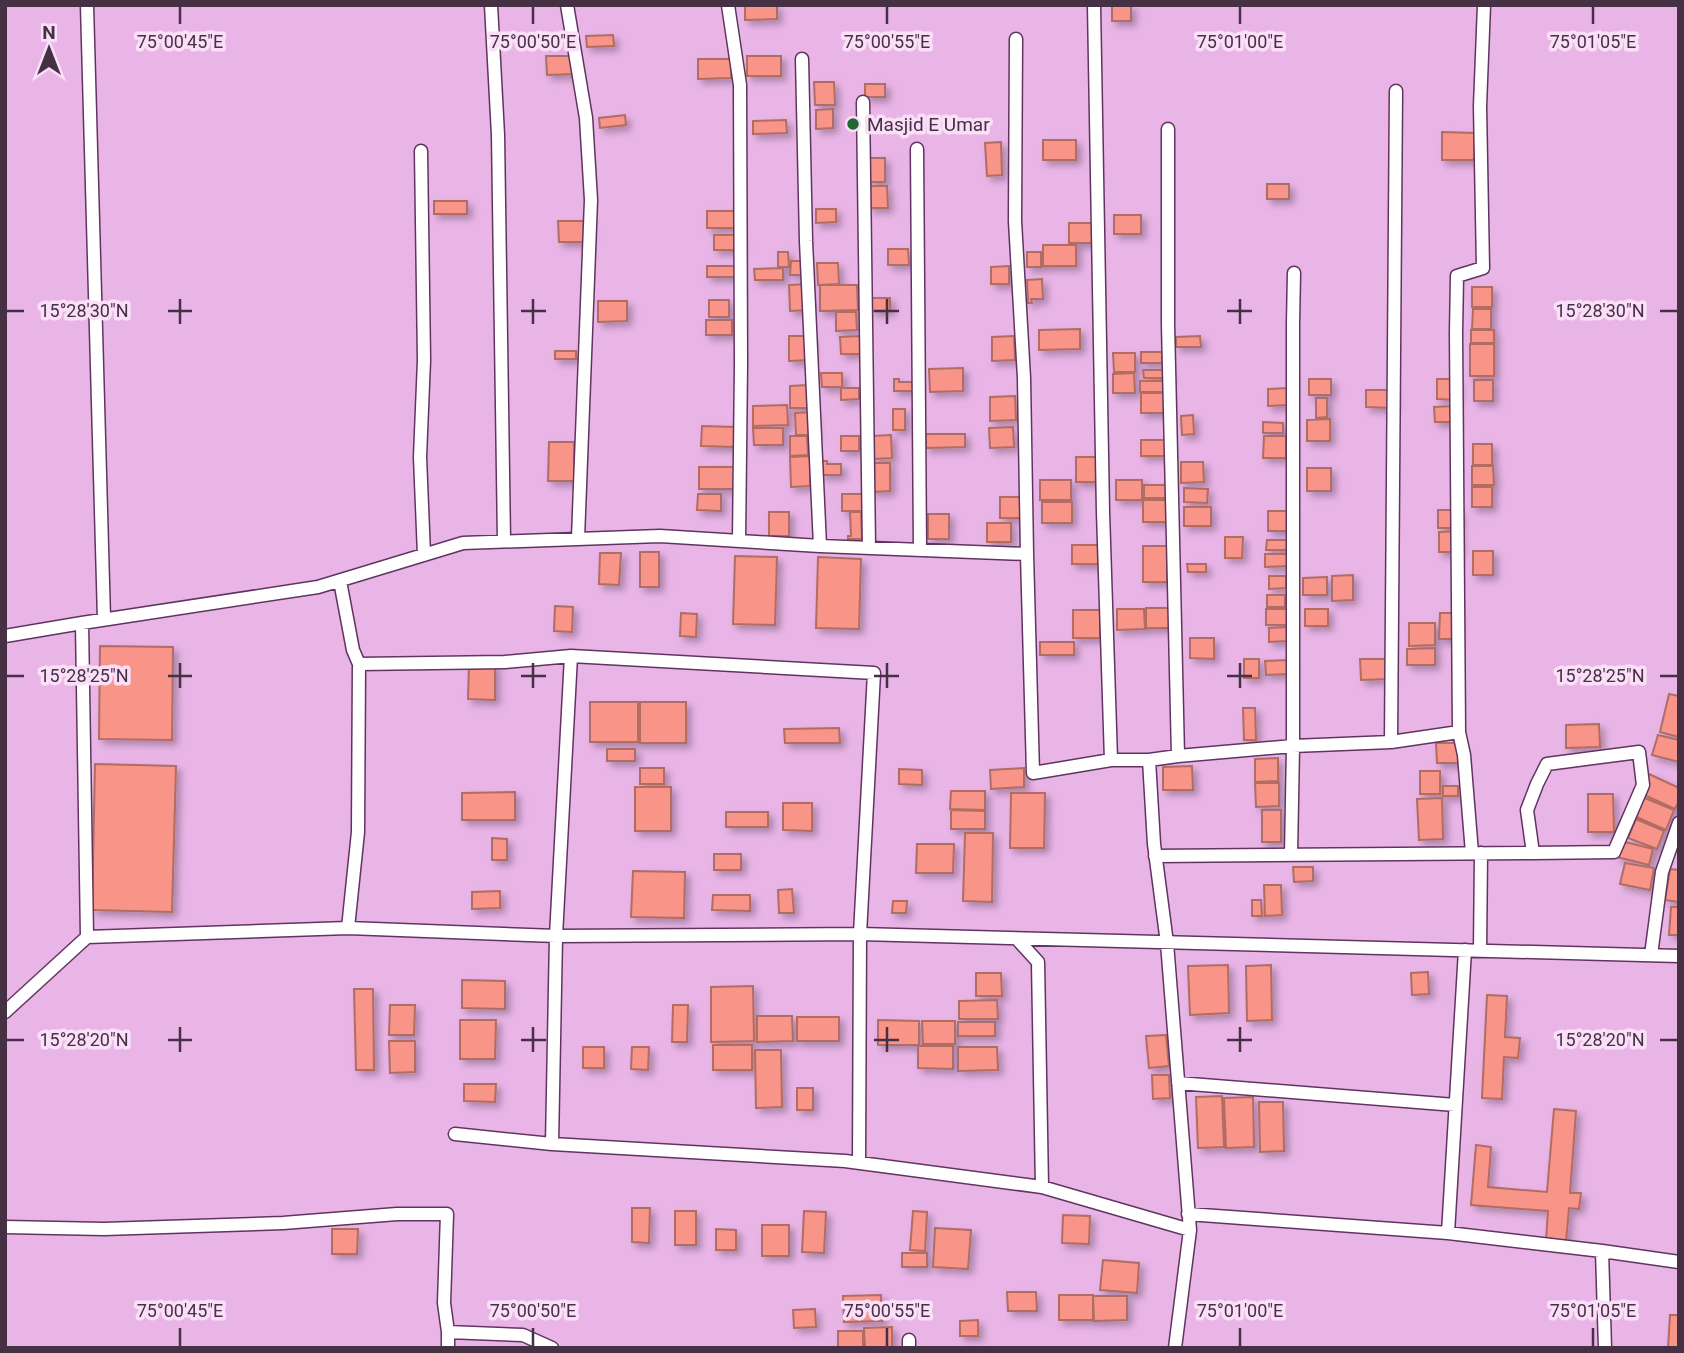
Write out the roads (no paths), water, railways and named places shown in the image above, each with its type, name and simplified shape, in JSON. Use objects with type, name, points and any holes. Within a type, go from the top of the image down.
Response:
[{"type":"street","points":[[87,5],[104,620]]},
{"type":"street","points":[[491,5],[498,135],[504,541]]},
{"type":"street","points":[[567,5],[586,118],[591,200],[578,538]]},
{"type":"street","points":[[728,5],[740,85],[739,540]]},
{"type":"street","points":[[1094,5],[1103,499],[1111,760]]},
{"type":"street","points":[[1480,951],[1477,853],[1459,732],[1456,333],[1457,276],[1483,268],[1480,106],[1484,5]]},
{"type":"street","points":[[1016,39],[1015,221],[1024,378],[1033,773],[1111,760],[1149,760],[1178,755],[1293,746],[1391,743],[1459,732]]},
{"type":"street","points":[[802,59],[806,241],[820,545]]},
{"type":"street","points":[[1391,743],[1396,91]]},
{"type":"street","points":[[863,102],[869,548]]},
{"type":"street","points":[[1168,129],[1168,324],[1178,755]]},
{"type":"street","points":[[917,149],[920,550]]},
{"type":"street","points":[[421,151],[424,360],[420,457],[424,555]]},
{"type":"street","points":[[1291,855],[1294,273]]},
{"type":"street","points":[[5,636],[318,587],[463,543],[660,536],[1027,554]]},
{"type":"street","points":[[340,581],[353,650],[359,664],[358,832],[348,928]]},
{"type":"street","points":[[82,623],[87,937]]},
{"type":"street","points":[[359,664],[505,662],[571,656],[874,673],[860,934],[859,1163]]},
{"type":"street","points":[[552,1144],[556,936],[571,656]]},
{"type":"street","points":[[1155,856],[1533,853],[1614,852],[1643,785],[1639,752],[1547,764],[1536,784],[1527,810],[1533,853]]},
{"type":"street","points":[[1149,760],[1155,856],[1167,943],[1190,1230],[1175,1348]]},
{"type":"street","points":[[1651,955],[1662,872],[1679,823]]},
{"type":"street","points":[[5,1012],[87,937],[348,928],[556,936],[860,934],[1679,956]]},
{"type":"street","points":[[1017,939],[1038,962],[1042,1187]]},
{"type":"street","points":[[1448,1233],[1465,950]]},
{"type":"street","points":[[1178,1083],[1455,1105]]},
{"type":"street","points":[[455,1134],[552,1144],[859,1163],[1042,1187],[1190,1230]]},
{"type":"street","points":[[5,1227],[104,1229],[283,1223],[397,1214],[447,1214],[444,1303],[448,1348]]},
{"type":"street","points":[[1188,1214],[1448,1233],[1679,1262]]},
{"type":"street","points":[[1602,1251],[1605,1348]]},
{"type":"street","points":[[448,1332],[523,1335],[552,1348]]},
{"type":"place","name":"Masjid E Umar","points":[[853,124]]}]
